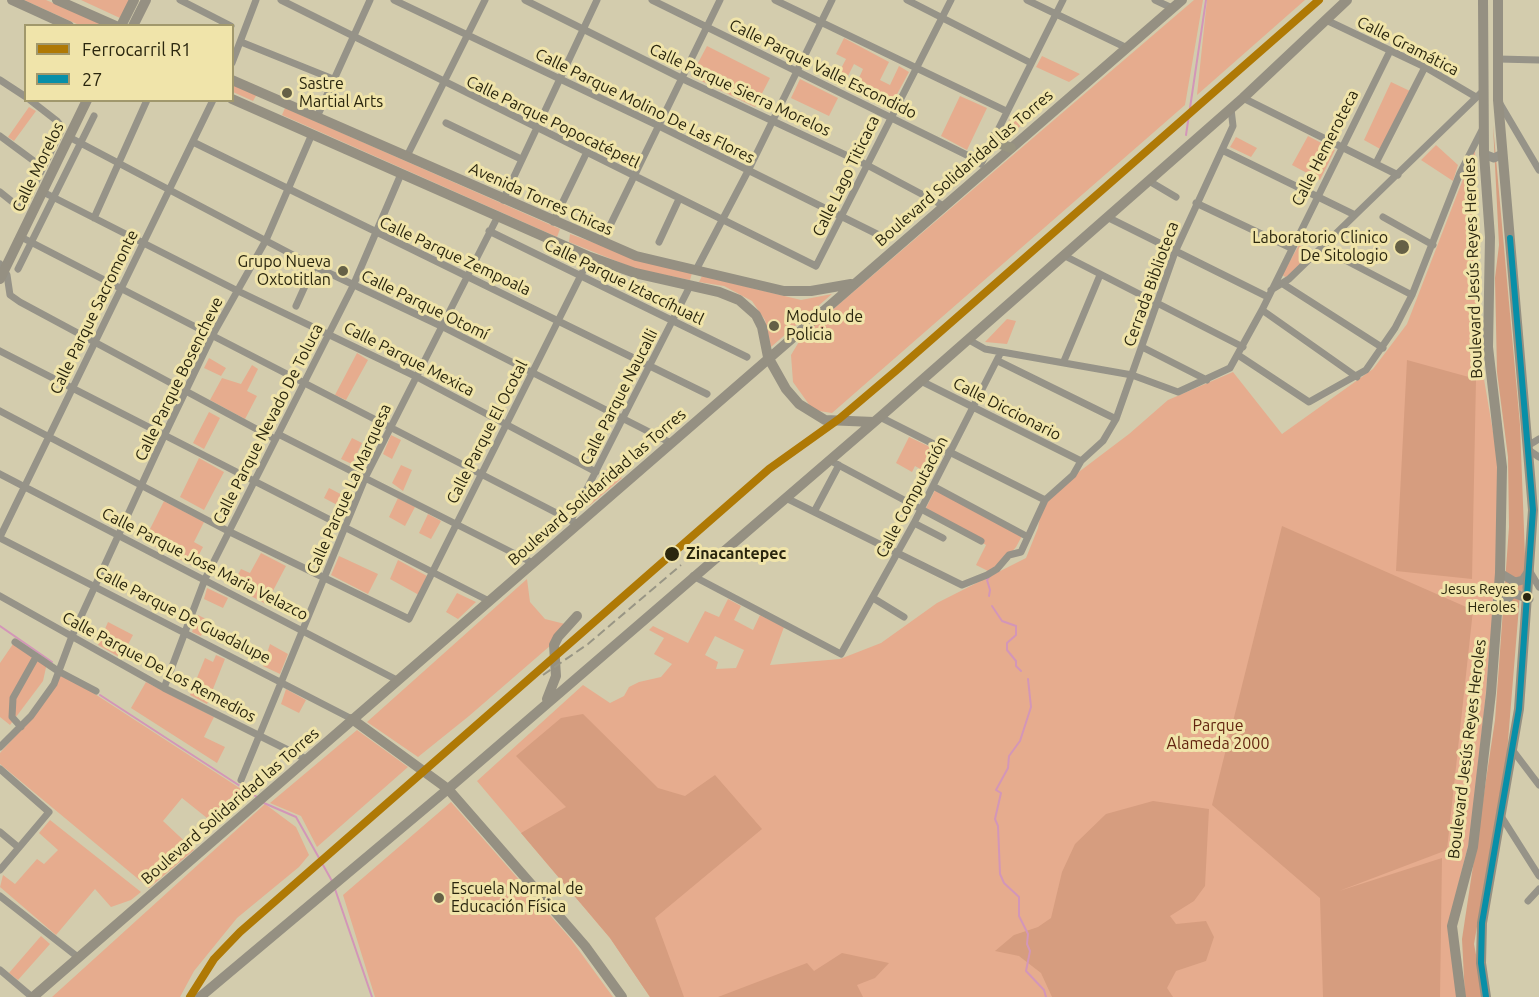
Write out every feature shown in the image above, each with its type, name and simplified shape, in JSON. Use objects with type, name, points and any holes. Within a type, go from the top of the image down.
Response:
[{"type":"main road","points":[[12,0],[52,22]]},
{"type":"main road","points":[[57,0],[111,24]]},
{"type":"main road","points":[[122,24],[134,0]]},
{"type":"main road","points":[[135,24],[146,0]]},
{"type":"main road","name":"Boulevard Solidaridad las Torres","points":[[32,997],[55,980],[533,563],[575,522],[671,443],[1182,0]]},
{"type":"main road","points":[[200,997],[448,789],[693,576],[786,498],[834,462],[877,419],[1231,109],[1347,0]]},
{"type":"main road","name":"Boulevard Jesús Reyes Heroles","points":[[1461,997],[1452,926],[1473,847],[1499,608],[1500,573],[1502,467],[1488,347],[1490,237],[1480,94],[1483,0]]},
{"type":"main road","name":"Boulevard Jesús Reyes Heroles","points":[[1486,997],[1481,963],[1482,923],[1514,752],[1529,599],[1534,448],[1502,154],[1498,100],[1498,0]]},
{"type":"main road","name":"Avenida Torres Chicas","points":[[234,81],[553,222],[636,256],[784,291],[811,291],[853,284]]},
{"type":"main road","points":[[258,111],[266,104],[265,94]]},
{"type":"main road","name":"Avenida Torres Chicas","points":[[234,100],[590,257],[635,273],[729,296],[750,307],[762,327],[768,357],[786,389],[799,404],[816,417],[836,423],[877,419]]},
{"type":"main road","name":"Calle Morelos","points":[[2,271],[26,240],[43,192],[74,140],[86,102]]},
{"type":"main road","points":[[278,119],[277,111],[284,103]]},
{"type":"main road","points":[[993,137],[996,142],[1011,148]]},
{"type":"main road","points":[[561,244],[561,237],[567,228]]},
{"type":"main road","points":[[690,286],[696,270]]},
{"type":"main road","points":[[540,709],[555,683],[553,653],[555,641],[578,616]]},
{"type":"main road","points":[[352,719],[448,789],[460,801],[585,945],[622,997]]},
{"type":"main road","points":[[458,780],[460,801]]},
{"type":"main road","points":[[44,997],[55,980]]},
{"type":"street","points":[[180,0],[228,24]]},
{"type":"street","points":[[234,58],[256,0]]},
{"type":"street","name":"Calle Parque Popocatépetl","points":[[281,0],[586,154],[815,266]]},
{"type":"street","points":[[317,117],[370,0]]},
{"type":"street","name":"Calle Parque Molino De Las Flores","points":[[394,0],[659,126],[883,237]]},
{"type":"street","points":[[407,156],[484,0]]},
{"type":"street","name":"Calle Parque Sierra Morelos","points":[[525,0],[683,79],[867,165],[944,206]]},
{"type":"street","points":[[503,200],[597,0]]},
{"type":"street","name":"Calle Parque Valle Escondido","points":[[652,0],[981,162]]},
{"type":"street","points":[[602,242],[632,176],[683,79],[720,0]]},
{"type":"street","points":[[775,0],[1006,111]]},
{"type":"street","points":[[696,270],[748,171],[831,0]]},
{"type":"street","points":[[907,0],[1031,63]]},
{"type":"street","name":"Calle Lago Titicaca","points":[[815,266],[819,265],[890,116],[951,0]]},
{"type":"street","points":[[1027,0],[1127,48]]},
{"type":"street","points":[[978,177],[981,162],[993,137],[1063,0]]},
{"type":"street","points":[[1155,0],[1172,8]]},
{"type":"street","name":"Calle Gramática","points":[[1326,20],[1480,94]]},
{"type":"street","points":[[1483,27],[1490,23],[1499,24]]},
{"type":"street","points":[[234,27],[244,32]]},
{"type":"street","points":[[241,42],[333,79]]},
{"type":"street","name":"Calle Hemeroteca","points":[[1239,355],[1390,51]]},
{"type":"street","points":[[1498,59],[1539,60]]},
{"type":"street","points":[[1376,163],[1425,67]]},
{"type":"street","points":[[0,80],[24,96]]},
{"type":"street","points":[[1271,290],[1282,284],[1322,248],[1480,94]]},
{"type":"street","points":[[1243,98],[1398,174]]},
{"type":"street","points":[[1498,100],[1539,170]]},
{"type":"street","points":[[0,192],[15,204],[23,205],[61,128],[57,121],[33,102]]},
{"type":"street","points":[[94,218],[146,102]]},
{"type":"street","name":"Calle Parque Sacromonte","points":[[0,537],[71,387],[212,102]]},
{"type":"street","name":"Cerrada Biblioteca","points":[[1045,500],[1073,475],[1081,461],[1099,446],[1116,419],[1175,252],[1233,126],[1231,109]]},
{"type":"street","points":[[18,269],[26,240],[54,197],[74,140],[94,116]]},
{"type":"street","points":[[446,123],[521,159]]},
{"type":"street","points":[[969,340],[985,349],[1064,361],[1131,375],[1178,392],[1230,368],[1239,355],[1307,401],[1313,401],[1357,377],[1370,366],[1383,348],[1412,295],[1461,173],[1484,126]]},
{"type":"street","name":"Calle Parque Bosencheve","points":[[0,747],[42,702],[54,684],[72,636],[165,434],[212,336],[266,240],[312,134]]},
{"type":"street","points":[[0,136],[42,167]]},
{"type":"street","name":"Calle Parque Otomí","points":[[74,140],[353,286],[441,326],[671,443]]},
{"type":"street","name":"Calle Parque Zempoala","points":[[193,142],[707,394]]},
{"type":"street","points":[[1222,150],[1355,215]]},
{"type":"street","points":[[553,222],[586,154]]},
{"type":"street","points":[[1484,154],[1494,158],[1502,154]]},
{"type":"street","name":"Calle Parque Nevado De Toluca","points":[[164,688],[206,579],[228,531],[353,286],[401,174]]},
{"type":"street","points":[[1149,180],[1176,196]]},
{"type":"street","name":"Calle Parque Mexica","points":[[43,192],[238,291],[415,376],[596,472]]},
{"type":"street","points":[[658,242],[679,199]]},
{"type":"street","points":[[1196,203],[1291,248]]},
{"type":"street","name":"Calle Parque La Marquesa","points":[[241,780],[366,476],[498,216]]},
{"type":"street","points":[[1107,217],[1268,297]]},
{"type":"street","points":[[1383,217],[1432,245]]},
{"type":"street","name":"Calle Parque Iztaccíhuatl","points":[[489,231],[747,357]]},
{"type":"street","points":[[26,240],[302,384],[575,522]]},
{"type":"street","points":[[1322,248],[1412,295]]},
{"type":"street","points":[[1063,255],[1243,347]]},
{"type":"street","name":"Calle Parque El Ocotal","points":[[324,576],[407,619],[590,257]]},
{"type":"street","points":[[296,306],[314,266]]},
{"type":"street","points":[[2,271],[8,290],[14,299],[186,392],[276,436],[366,476],[533,563]]},
{"type":"street","points":[[1064,361],[1100,275]]},
{"type":"street","points":[[1282,284],[1383,348]]},
{"type":"street","name":"Calle Parque Naucalli","points":[[575,522],[596,472],[690,286]]},
{"type":"street","points":[[1262,310],[1357,377]]},
{"type":"street","points":[[1142,347],[1207,380]]},
{"type":"street","points":[[0,351],[489,601]]},
{"type":"street","name":"Calle Computación","points":[[693,576],[841,653],[914,523],[1001,352]]},
{"type":"street","points":[[998,361],[1116,419]]},
{"type":"street","name":"Calle Diccionario","points":[[921,381],[1081,461]]},
{"type":"street","points":[[0,411],[228,531],[324,576]]},
{"type":"street","points":[[786,498],[956,583],[965,585],[997,569],[1010,555],[1021,552],[1045,500],[951,451],[877,419]]},
{"type":"street","points":[[814,512],[834,462],[981,541]]},
{"type":"street","name":"Calle Parque Jose Maria Velazco","points":[[0,474],[303,629],[397,680]]},
{"type":"street","points":[[933,486],[1028,537]]},
{"type":"street","points":[[914,523],[943,538]]},
{"type":"street","name":"Calle Parque De Guadalupe","points":[[0,537],[352,719]]},
{"type":"street","points":[[1500,573],[1507,579],[1520,581],[1529,570],[1539,587]]},
{"type":"street","points":[[1499,608],[1513,593],[1529,599]]},
{"type":"street","name":"Calle Parque De Los Remedios","points":[[0,596],[164,688],[306,759]]},
{"type":"street","points":[[873,598],[904,617]]},
{"type":"street","points":[[15,642],[58,671],[96,691]]},
{"type":"street","points":[[21,726],[12,717],[13,698],[36,657]]},
{"type":"street","points":[[1514,752],[1539,785]]},
{"type":"street","points":[[0,770],[49,812],[0,870]]},
{"type":"street","points":[[1501,816],[1539,876]]},
{"type":"street","points":[[0,832],[18,847]]},
{"type":"street","points":[[1528,901],[1539,889]]},
{"type":"street","points":[[0,896],[79,958]]},
{"type":"street","points":[[0,970],[32,997]]},
{"type":"green space","points":[[24,0],[46,0],[103,24],[77,24]]},
{"type":"green space","points":[[81,0],[130,0],[120,18]]},
{"type":"green space","points":[[1194,0],[1203,0],[1185,105],[832,413],[813,410],[793,382],[791,355],[803,335]]},
{"type":"green space","points":[[1207,0],[1305,0],[1197,95]]},
{"type":"green space","points":[[844,38],[889,62],[880,80],[890,85],[899,66],[909,72],[889,109],[853,91],[863,69],[854,64],[843,86],[834,82],[846,59],[836,54]]},
{"type":"green space","points":[[707,46],[770,78],[755,107],[691,76]]},
{"type":"green space","points":[[1042,56],[1080,74],[1069,82],[1036,67]]},
{"type":"green space","points":[[800,79],[838,98],[829,116],[791,98]]},
{"type":"green space","points":[[1391,82],[1410,91],[1382,150],[1364,140]]},
{"type":"green space","points":[[234,83],[257,94],[253,101],[234,92]]},
{"type":"green space","points":[[960,96],[987,108],[967,150],[941,136]]},
{"type":"green space","points":[[29,107],[36,111],[14,141],[8,137]]},
{"type":"green space","points":[[285,108],[560,229],[557,237],[282,115]]},
{"type":"green space","points":[[1012,115],[1025,122],[1005,140],[1002,136]]},
{"type":"green space","points":[[1308,136],[1335,150],[1320,180],[1292,165]]},
{"type":"green space","points":[[1236,137],[1257,148],[1251,157],[1230,147]]},
{"type":"green space","points":[[1436,145],[1458,165],[1453,181],[1421,160]]},
{"type":"green space","name":"Parque Alameda 2000","points":[[1475,148],[1479,350],[1499,467],[1495,590],[1484,713],[1470,838],[1448,926],[1459,997],[650,997],[610,938],[477,781],[583,685],[610,703],[624,696],[629,687],[661,677],[672,664],[654,654],[664,638],[649,630],[653,626],[688,643],[705,611],[719,617],[728,599],[741,606],[734,620],[753,630],[760,615],[784,627],[770,665],[840,659],[881,643],[937,603],[1026,558],[1038,528],[1043,499],[1129,434],[1168,400],[1233,372],[1282,434],[1373,369],[1407,324]],"holes":[[[715,636],[744,650],[736,668],[716,669],[718,662],[705,655]]]},
{"type":"green space","points":[[570,234],[638,259],[692,273],[690,280],[636,269],[569,242]]},
{"type":"green space","points":[[1299,245],[1313,253],[1289,279],[1282,275]]},
{"type":"green space","points":[[702,276],[801,300],[832,294],[771,347],[765,320],[752,301],[724,286],[699,282]]},
{"type":"green space","points":[[1007,319],[1016,321],[1007,344],[985,342]]},
{"type":"green space","points":[[357,353],[368,360],[346,400],[335,395]]},
{"type":"green space","points":[[209,358],[226,368],[221,376],[204,368]]},
{"type":"green space","points":[[252,365],[258,369],[247,391],[257,396],[245,419],[210,400],[222,378],[241,384]]},
{"type":"green space","points":[[209,412],[220,418],[204,449],[193,443]]},
{"type":"green space","points":[[391,435],[401,440],[392,459],[383,454]]},
{"type":"green space","points":[[909,437],[943,453],[931,475],[915,466],[912,472],[896,463]]},
{"type":"green space","points":[[352,438],[362,443],[352,464],[341,459]]},
{"type":"green space","points":[[199,458],[224,472],[204,510],[180,497]]},
{"type":"green space","points":[[401,465],[412,470],[403,491],[392,483]]},
{"type":"green space","points":[[607,469],[622,478],[589,506]]},
{"type":"green space","points":[[329,488],[350,499],[345,509],[324,498]]},
{"type":"green space","points":[[935,490],[1022,536],[1016,547],[1003,562],[988,571],[976,565],[986,545],[926,508]]},
{"type":"green space","points":[[398,498],[415,507],[405,526],[389,517]]},
{"type":"green space","points":[[164,501],[204,522],[194,542],[203,547],[193,566],[144,541]]},
{"type":"green space","points":[[428,514],[441,521],[431,539],[419,533]]},
{"type":"green space","points":[[261,553],[286,566],[266,604],[232,586],[241,569],[250,573]]},
{"type":"green space","points":[[339,556],[378,574],[368,594],[331,575]]},
{"type":"green space","points":[[398,560],[427,576],[419,595],[390,579]]},
{"type":"green space","points":[[527,579],[530,602],[545,619],[573,626],[418,757],[367,722]]},
{"type":"green space","points":[[207,588],[228,598],[223,608],[204,599]]},
{"type":"green space","points":[[457,593],[476,602],[458,619],[446,612]]},
{"type":"green space","points":[[198,615],[208,620],[201,636],[192,632]]},
{"type":"green space","points":[[108,622],[133,635],[121,658],[98,645]]},
{"type":"green space","points":[[13,644],[47,663],[43,681],[10,725],[0,717],[0,663]]},
{"type":"green space","points":[[270,644],[288,654],[280,674],[263,666]]},
{"type":"green space","points":[[216,655],[225,659],[207,704],[190,695],[205,658],[213,662]]},
{"type":"green space","points":[[55,668],[241,789],[207,818],[182,798],[163,821],[194,850],[149,888],[0,764],[0,753],[19,732],[57,680]]},
{"type":"green space","points":[[146,682],[214,717],[204,737],[225,747],[217,763],[131,708]]},
{"type":"green space","points":[[286,689],[306,700],[299,713],[281,704]]},
{"type":"green space","points":[[357,730],[408,767],[317,847],[301,816],[270,803]]},
{"type":"green space","name":"Escuela Normal de Educación Física","points":[[451,802],[570,938],[613,997],[375,997],[343,895]]},
{"type":"green space","points":[[265,804],[296,827],[309,855],[299,867],[237,918],[194,971],[180,997],[52,997]]},
{"type":"green space","points":[[50,820],[141,892],[131,900],[111,907],[95,889],[56,935],[0,887],[3,875],[15,884],[37,859],[44,864],[58,850],[39,833]]},
{"type":"green space","points":[[41,936],[50,944],[18,980],[9,973]]},
{"type":"shaded area","points":[[1493,125],[1520,425],[1526,582],[1520,594],[1507,753],[1474,944],[1484,997],[1465,997],[1462,939],[1495,720],[1509,527],[1508,457],[1497,372],[1495,278],[1499,245]]},
{"type":"shaded area","points":[[1407,360],[1476,379],[1472,579],[1396,571]]},
{"type":"shaded area","points":[[1282,526],[1473,610],[1447,850],[1339,891],[1442,858],[1440,997],[1323,997],[1320,898],[1212,805]]},
{"type":"shaded area","points":[[583,714],[658,788],[685,796],[715,775],[762,829],[655,918],[684,997],[650,997],[610,938],[521,833],[566,807],[516,756],[561,718]]},
{"type":"shaded area","points":[[1153,801],[1209,809],[1205,886],[1194,901],[1170,916],[1176,924],[1206,921],[1214,937],[1206,961],[1176,971],[1167,988],[1173,997],[1052,997],[1041,973],[1019,956],[995,951],[1014,935],[1038,927],[1051,918],[1062,872],[1075,844],[1106,814]]},
{"type":"shaded area","points":[[842,953],[889,963],[875,978],[857,985],[863,997],[718,997],[807,963],[814,971]]},
{"type":"waterway","points":[[1186,135],[1206,0]]},
{"type":"waterway","points":[[989,596],[987,580],[990,576]]},
{"type":"waterway","points":[[992,606],[1002,621],[1016,626],[1016,635],[1007,643],[1007,650],[1021,671]]},
{"type":"waterway","points":[[0,626],[52,662]]},
{"type":"waterway","points":[[1028,679],[1031,707],[1020,741],[1009,756],[1008,768],[996,790],[1001,793],[995,819],[998,826],[1000,874],[1004,883],[1019,897],[1019,916],[1028,934],[1027,944],[1030,951],[1026,971],[1044,990],[1046,997]]},
{"type":"waterway","points":[[100,695],[257,797]]},
{"type":"waterway","points":[[264,803],[296,817],[332,881]]},
{"type":"waterway","points":[[335,889],[372,997]]},
{"type":"railway","points":[[190,997],[214,959],[240,932],[501,706],[557,652],[673,554]]},
{"type":"railway","points":[[543,675],[588,644],[681,565]]},
{"type":"rail line","name":"R1","points":[[190,997],[214,959],[240,932],[769,469],[839,419],[898,369],[1319,0]]},
{"type":"transit line","name":"27","points":[[1486,997],[1481,963],[1482,923],[1519,709],[1533,510],[1510,238]]},
{"type":"place","name":"Sastre Martial Arts","points":[[287,93]]},
{"type":"place","name":"Laboratorio Clinico De Sitologio","points":[[1402,247]]},
{"type":"place","name":"Grupo Nueva Oxtotitlan","points":[[343,271]]},
{"type":"place","name":"Modulo de Policia","points":[[774,326]]},
{"type":"place","name":"Zinacantepec","points":[[672,554]]},
{"type":"place","name":"Jesus Reyes Heroles","points":[[1527,597]]},
{"type":"place","name":"Escuela Normal de Educación Física","points":[[439,898]]}]
